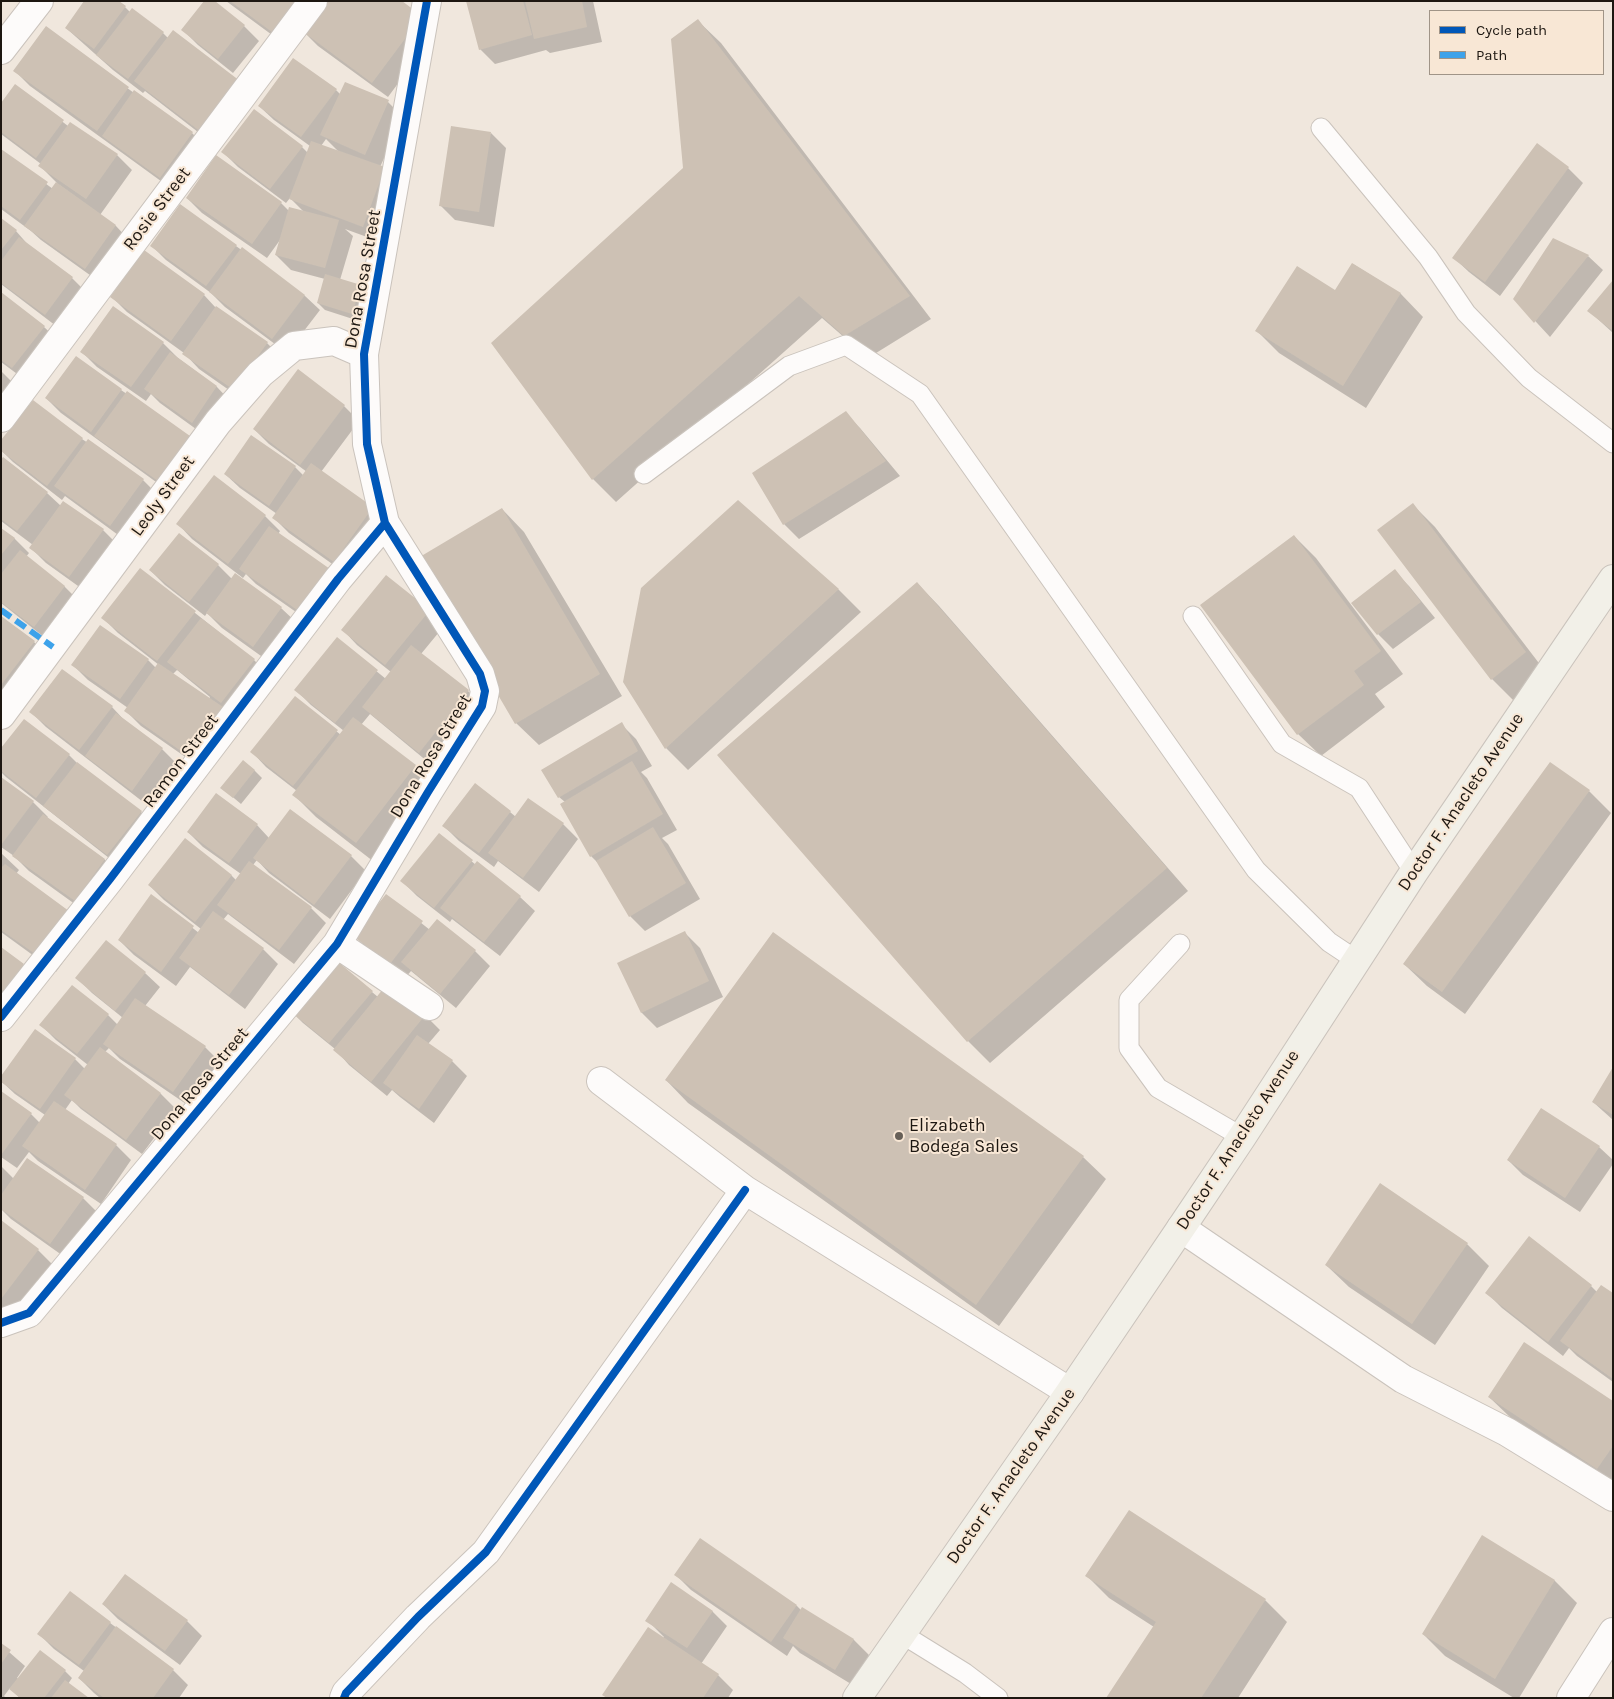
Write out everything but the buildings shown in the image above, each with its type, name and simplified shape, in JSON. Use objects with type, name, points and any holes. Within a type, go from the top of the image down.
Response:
[{"type":"main road","name":"Doctor F. Anacleto Avenue","points":[[857,1698],[1070,1392],[1181,1228],[1414,872],[1613,579]]},
{"type":"street","points":[[1,50],[39,1]]},
{"type":"street","name":"Rosie Street","points":[[1,418],[313,1]]},
{"type":"street","name":"Dona Rosa Street","points":[[1,1323],[30,1313],[337,944],[482,706],[485,691],[480,674],[385,523],[367,444],[364,354],[427,1]]},
{"type":"street","name":"Leoly Street","points":[[1,715],[218,422],[260,374],[294,346],[334,341],[364,354]]},
{"type":"street","name":"Ramon Street","points":[[1,1017],[110,879],[338,579],[385,523]]},
{"type":"street","points":[[337,944],[429,1006]]},
{"type":"street","points":[[601,1081],[745,1190],[1070,1392]]},
{"type":"street","points":[[344,1698],[346,1693],[418,1617],[486,1552],[745,1190]]},
{"type":"street","points":[[1181,1228],[1403,1379],[1507,1432],[1613,1497]]},
{"type":"street","points":[[1571,1698],[1613,1632]]},
{"type":"lane","points":[[1321,128],[1428,257],[1466,313],[1529,378],[1613,443]]},
{"type":"lane","points":[[644,474],[789,366],[846,345],[920,394],[1256,870],[1330,942],[1356,960]]},
{"type":"lane","points":[[1193,616],[1282,744],[1359,788],[1414,872]]},
{"type":"lane","points":[[1180,944],[1129,1000],[1129,1048],[1158,1088],[1242,1137]]},
{"type":"lane","points":[[902,1634],[965,1673],[998,1698]]},
{"type":"marked path","points":[[1,610],[53,647]]},
{"type":"cycle path","points":[[1,1323],[29,1313],[337,944],[482,706],[485,691],[480,674],[385,523],[367,444],[364,354],[427,1]]},
{"type":"cycle path","points":[[1,1017],[110,879],[338,579],[385,523]]},
{"type":"cycle path","points":[[344,1698],[346,1693],[418,1617],[486,1552],[745,1190]]},
{"type":"place","name":"Elizabeth Bodega Sales","points":[[899,1136]]}]
